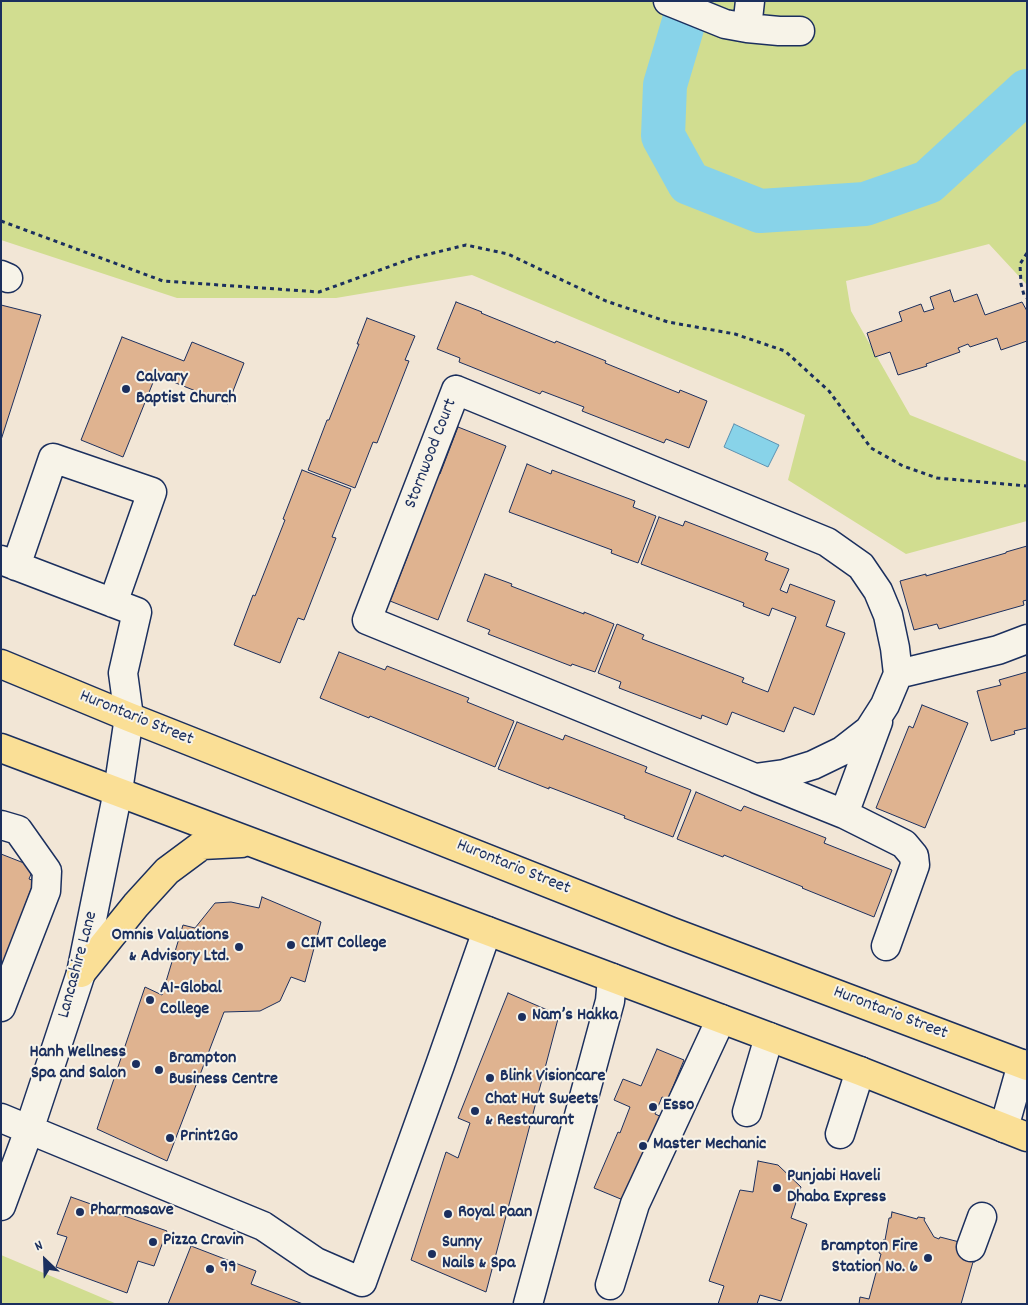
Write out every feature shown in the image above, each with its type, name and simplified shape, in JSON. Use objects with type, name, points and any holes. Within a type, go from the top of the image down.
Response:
[{"type":"main road","name":"Hurontario Street","points":[[1,664],[129,717],[672,932],[1025,1065]]},
{"type":"main road","points":[[1,748],[860,1071],[1015,1132]]},
{"type":"main road","points":[[81,973],[136,905],[168,871],[202,845],[250,842]]},
{"type":"street","points":[[668,1],[736,26],[779,31],[800,30]]},
{"type":"street","points":[[736,26],[750,1]]},
{"type":"street","name":"Stornwood Court","points":[[844,814],[898,674],[888,615],[878,592],[861,566],[827,542],[456,390],[368,620],[844,814],[904,844],[914,856],[915,865],[886,946]]},
{"type":"street","points":[[53,458],[152,492],[113,603],[8,563],[53,458]]},
{"type":"street","name":"Lancashire Lane","points":[[1,1206],[29,1130],[81,973],[118,791],[129,717],[123,674],[137,612],[113,603]]},
{"type":"street","points":[[898,674],[998,650],[1027,639]]},
{"type":"street","name":"Stornwood Court","points":[[755,778],[784,774],[813,765],[842,751],[869,730],[885,705]]},
{"type":"street","points":[[1,825],[18,830],[47,871],[46,891],[1,1007]]},
{"type":"street","points":[[1,1118],[262,1226],[316,1262],[362,1282],[487,931]]},
{"type":"street","points":[[528,1304],[610,1001],[612,978]]},
{"type":"street","points":[[610,1285],[635,1204],[721,1019]]},
{"type":"street","points":[[746,1112],[769,1037]]},
{"type":"street","points":[[1015,1132],[1025,1065]]},
{"type":"street","points":[[840,1134],[860,1071]]},
{"type":"street","points":[[971,1247],[982,1217]]},
{"type":"path","points":[[1,221],[163,281],[319,292],[413,258],[466,245],[508,254],[606,301],[668,322],[734,334],[785,351],[829,391],[871,448],[903,466],[937,478],[1027,486]]},
{"type":"path","points":[[1027,253],[1020,264],[1021,284],[1024,295],[1027,298]]},
{"type":"green space","points":[[1,1],[1027,1],[1027,285],[989,244],[846,281],[851,311],[910,415],[1027,462],[1027,521],[906,554],[788,480],[805,415],[472,275],[336,298],[177,298],[1,240]]},
{"type":"green space","points":[[1,1255],[117,1304],[1,1304]]},
{"type":"water","points":[[734,424],[779,445],[768,467],[724,447]]},
{"type":"building","points":[[950,290],[954,302],[977,294],[985,315],[1022,302],[1027,311],[1027,341],[1001,350],[997,338],[970,347],[968,344],[958,348],[960,352],[926,364],[927,366],[898,375],[890,352],[875,357],[867,333],[902,321],[899,312],[921,304],[924,312],[934,309],[930,297]]},
{"type":"building","points":[[456,302],[555,343],[556,341],[606,361],[605,363],[679,393],[680,390],[707,401],[689,448],[666,439],[664,443],[582,411],[584,407],[542,391],[540,394],[459,362],[460,358],[437,349]]},
{"type":"building","points":[[1,305],[41,315],[1,440]]},
{"type":"building","points":[[367,318],[415,336],[405,360],[409,361],[377,443],[373,442],[355,488],[308,470],[359,344],[357,344]]},
{"type":"building","name":"Calvary Baptist Church","points":[[122,337],[184,361],[192,342],[244,363],[228,404],[156,375],[123,457],[81,440]]},
{"type":"building","points":[[458,427],[506,446],[438,620],[390,601],[408,555],[404,554],[436,472],[440,474]]},
{"type":"building","points":[[527,464],[551,474],[552,470],[635,501],[633,507],[656,516],[638,563],[611,553],[612,550],[509,512]]},
{"type":"building","points":[[302,470],[351,489],[332,537],[336,538],[304,620],[298,618],[280,663],[234,645],[285,520],[283,519]]},
{"type":"building","points":[[659,517],[683,526],[685,521],[768,553],[765,560],[789,569],[780,590],[787,593],[790,584],[835,601],[826,626],[845,633],[814,715],[794,707],[784,732],[732,712],[727,725],[702,715],[701,719],[619,688],[621,682],[598,673],[617,624],[644,635],[642,639],[744,678],[742,682],[768,692],[796,617],[772,608],[769,616],[743,606],[744,603],[641,564]]},
{"type":"building","points":[[1027,546],[1027,600],[1023,601],[1024,605],[939,629],[937,624],[914,630],[900,581],[926,574],[926,576]]},
{"type":"building","points":[[485,574],[512,584],[511,586],[614,624],[595,672],[572,664],[571,666],[488,634],[490,630],[467,621]]},
{"type":"building","points":[[339,652],[385,670],[387,666],[469,698],[467,702],[514,721],[495,767],[370,716],[369,718],[320,698]]},
{"type":"building","points":[[1027,672],[1027,728],[1014,731],[1015,734],[991,741],[977,691],[1001,685],[999,680]]},
{"type":"building","points":[[922,705],[968,723],[925,828],[876,808],[909,726],[913,728]]},
{"type":"building","points":[[517,722],[563,740],[565,735],[647,767],[645,772],[691,790],[673,837],[624,818],[625,816],[498,769]]},
{"type":"building","points":[[696,792],[741,811],[744,806],[826,838],[824,843],[892,870],[874,917],[724,855],[723,857],[677,839]]},
{"type":"building","points":[[1,854],[34,867],[29,879],[34,881],[1,970]]},
{"type":"building","name":"Brampton Business Centre","points":[[262,897],[321,922],[305,982],[291,977],[280,1001],[260,1011],[224,1012],[167,1161],[97,1129],[145,987],[162,995],[183,925],[195,928],[215,903],[231,902],[259,908]]},
{"type":"building","points":[[508,993],[559,1015],[486,1292],[411,1260],[446,1152],[458,1158],[470,1123],[458,1118]]},
{"type":"building","points":[[657,1049],[684,1060],[668,1099],[662,1097],[655,1114],[662,1117],[628,1202],[594,1188],[630,1107],[614,1100],[623,1079],[641,1086]]},
{"type":"building","points":[[758,1161],[778,1165],[801,1187],[791,1218],[807,1224],[781,1301],[760,1295],[757,1304],[718,1304],[724,1286],[709,1281],[740,1190],[753,1192]]},
{"type":"building","points":[[71,1197],[167,1231],[154,1266],[138,1261],[127,1293],[56,1267],[67,1237],[57,1234]]},
{"type":"building","name":"Brampton Fire Station No. 6","points":[[892,1212],[917,1219],[918,1217],[925,1218],[924,1220],[934,1237],[971,1245],[976,1254],[975,1262],[973,1262],[961,1304],[859,1304],[860,1297],[869,1299],[881,1254],[879,1253],[883,1240],[885,1240]]},
{"type":"building","points":[[191,1246],[256,1271],[251,1284],[303,1304],[168,1304]]},
{"type":"waterway","points":[[690,1],[665,85],[663,136],[689,183],[760,211],[865,204],[928,182],[1027,91]]},
{"type":"place","name":"Calvary Baptist Church","points":[[126,389]]},
{"type":"place","name":"CIMT College","points":[[291,945]]},
{"type":"place","name":"Omnis Valuations & Advisory Ltd.","points":[[239,947]]},
{"type":"place","name":"A1-Global College","points":[[150,1000]]},
{"type":"place","name":"Nam’s Hakka","points":[[522,1017]]},
{"type":"place","name":"Hanh Wellness Spa and Salon","points":[[136,1064]]},
{"type":"place","name":"Brampton Business Centre","points":[[159,1070]]},
{"type":"place","name":"Blink Visioncare","points":[[490,1078]]},
{"type":"place","name":"Esso","points":[[653,1107]]},
{"type":"place","name":"Chat Hut Sweets & Restaurant","points":[[475,1111]]},
{"type":"place","name":"Print2Go","points":[[170,1138]]},
{"type":"place","name":"Master Mechanic","points":[[643,1146]]},
{"type":"place","name":"Punjabi Haveli Dhaba Express","points":[[777,1188]]},
{"type":"place","name":"Pharmasave","points":[[80,1212]]},
{"type":"place","name":"Royal Paan","points":[[448,1214]]},
{"type":"place","name":"Pizza Cravin","points":[[153,1242]]},
{"type":"place","name":"Sunny Nails & Spa","points":[[432,1254]]},
{"type":"place","name":"Brampton Fire Station No. 6","points":[[928,1258]]},
{"type":"place","name":"99","points":[[210,1269]]}]
